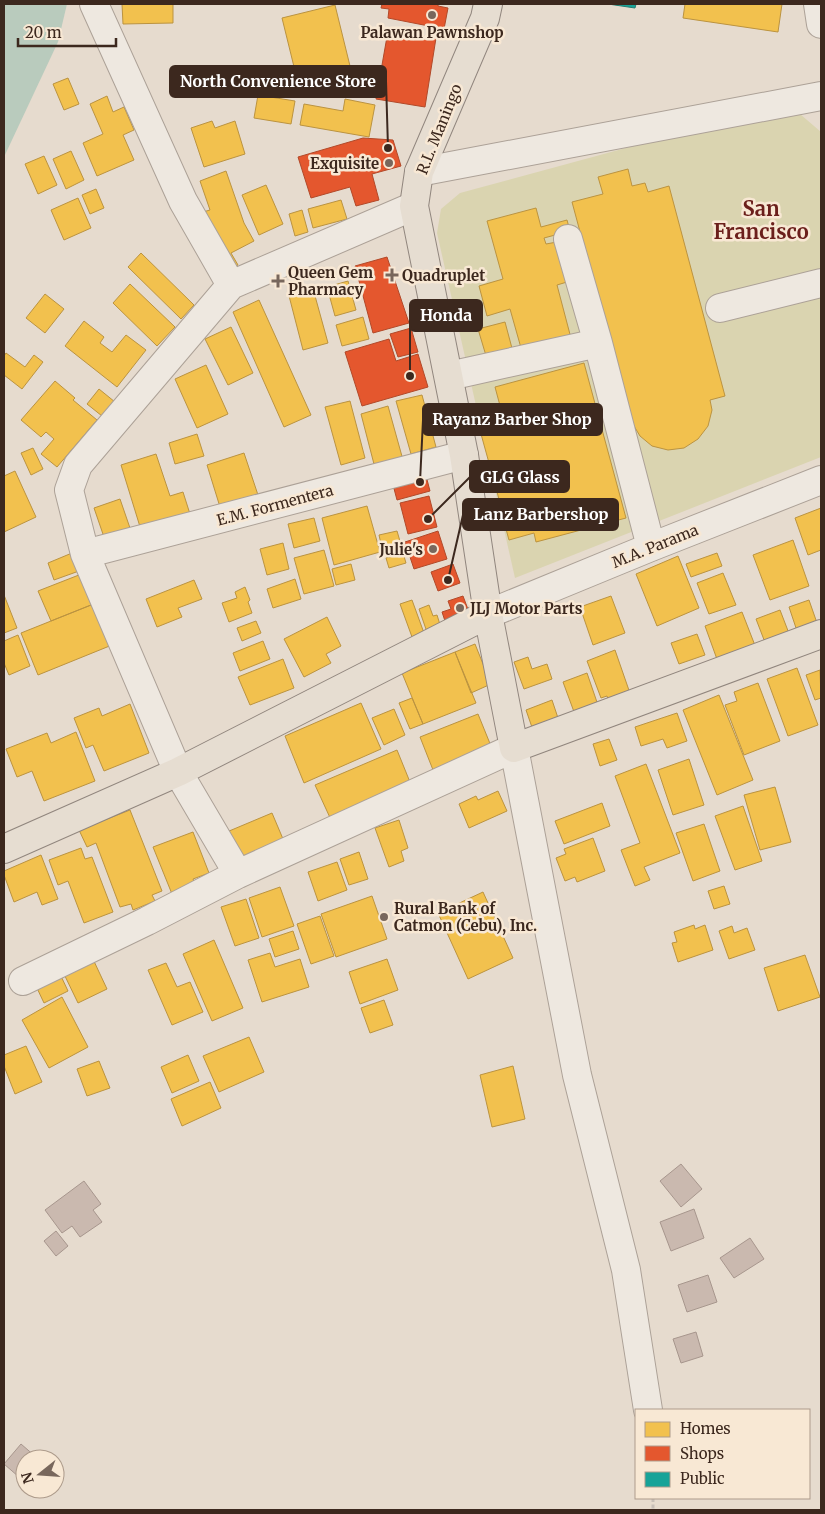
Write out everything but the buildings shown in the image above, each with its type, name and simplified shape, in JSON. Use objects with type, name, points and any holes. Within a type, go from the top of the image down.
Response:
[{"type":"main road","name":"R.L. Maningo","points":[[488,4],[485,18],[419,172],[414,206],[464,455],[488,614],[514,748]]},
{"type":"main road","points":[[4,849],[178,772],[488,614]]},
{"type":"main road","points":[[514,748],[821,634]]},
{"type":"street","points":[[94,4],[183,201],[231,285]]},
{"type":"street","points":[[818,4],[821,24]]},
{"type":"street","points":[[419,172],[821,96]]},
{"type":"street","points":[[238,874],[178,772],[85,554],[69,490],[78,465],[231,285],[414,206]]},
{"type":"street","points":[[568,239],[598,343],[651,547]]},
{"type":"street","points":[[720,308],[821,283]]},
{"type":"street","points":[[449,376],[598,343]]},
{"type":"street","name":"E.M. Formentera","points":[[85,554],[464,455]]},
{"type":"street","name":"M.A. Parama","points":[[488,614],[821,480]]},
{"type":"street","points":[[23,981],[147,922],[238,874],[514,748],[577,1075],[626,1270],[648,1409]]},
{"type":"shaded area","points":[[4,4],[67,4],[58,42],[4,157]]},
{"type":"shaded area","points":[[762,111],[800,114],[821,132],[821,457],[515,578],[437,233],[441,209],[460,193]]},
{"type":"place","name":"Palawan Pawnshop","points":[[432,15]]},
{"type":"place","name":"North Convenience Store","points":[[388,148]]},
{"type":"place","name":"Exquisite","points":[[389,163]]},
{"type":"place","name":"Quadruplet","points":[[392,275]]},
{"type":"place","name":"Queen Gem Pharmacy","points":[[278,281]]},
{"type":"place","name":"Honda","points":[[410,376]]},
{"type":"place","name":"Rayanz Barber Shop","points":[[420,482]]},
{"type":"place","name":"GLG Glass","points":[[428,519]]},
{"type":"place","name":"Julie's","points":[[433,549]]},
{"type":"place","name":"Lanz Barbershop","points":[[448,580]]},
{"type":"place","name":"JLJ Motor Parts","points":[[460,608]]},
{"type":"place","name":"Rural Bank of Catmon (Cebu), Inc.","points":[[384,917]]},
{"type":"district","name":"San Francisco","points":[[761,220]]}]
